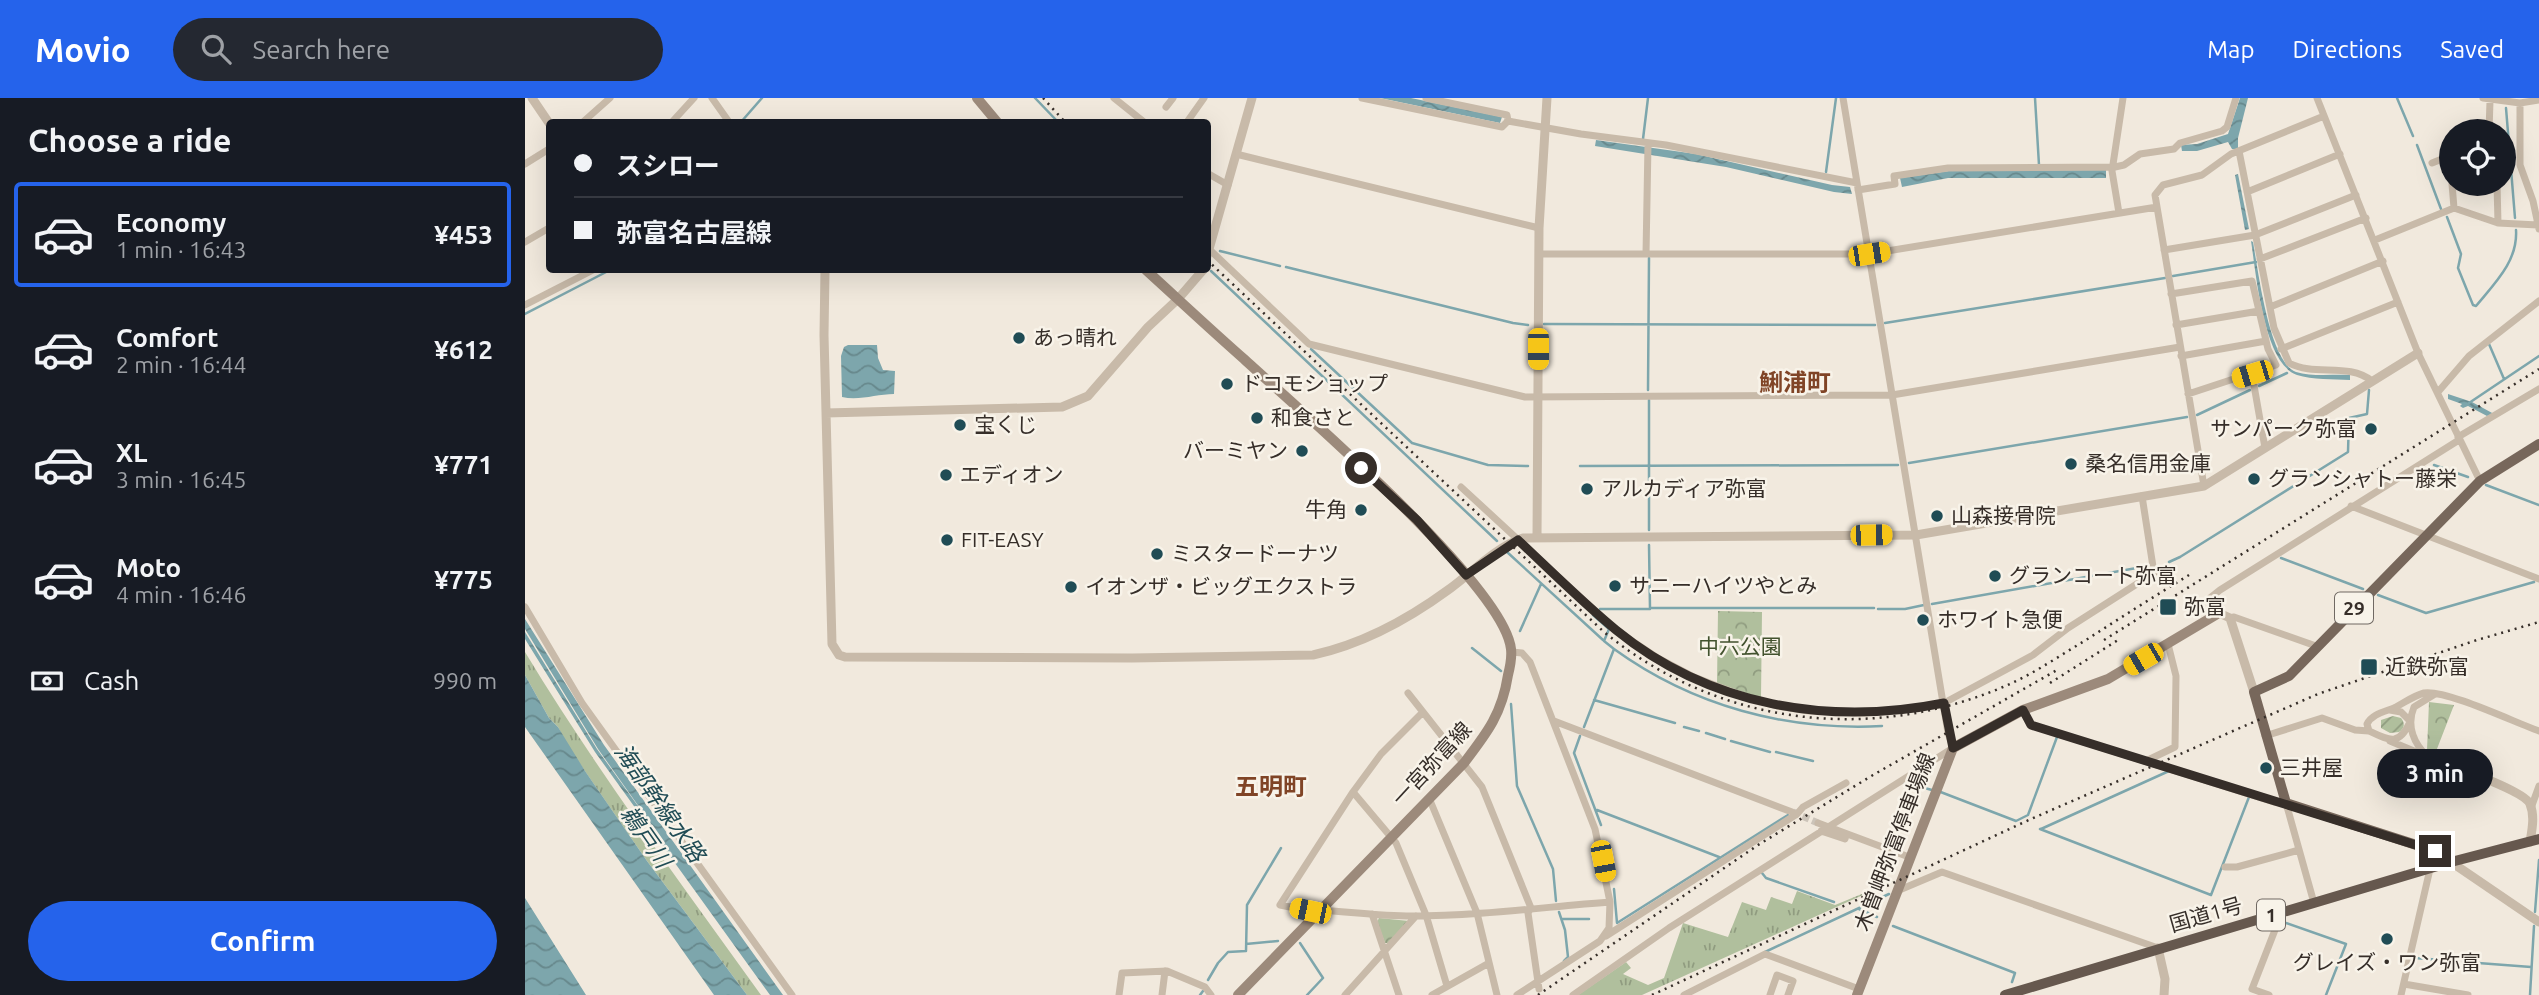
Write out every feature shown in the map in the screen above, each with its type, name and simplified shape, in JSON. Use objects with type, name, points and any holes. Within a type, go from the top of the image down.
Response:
[{"type":"highway","name":"国道1号","points":[[2005,995],[2451,862],[2535,840]]},
{"type":"main road","points":[[977,98],[992,119]]},
{"type":"main road","name":"一宮弥富線","points":[[1149,273],[1417,520],[1496,613],[1510,640],[1512,652],[1505,698],[1497,717],[1464,763],[1238,995]]},
{"type":"main road","name":"29","points":[[2254,692],[2289,676],[2480,481],[2538,446]]},
{"type":"main road","name":"木曽岬弥富停車場線","points":[[1858,992],[1953,748],[2023,710],[2108,679],[2219,613]]},
{"type":"main road","points":[[2254,692],[2286,803],[2435,851],[2451,862]]},
{"type":"street","points":[[532,98],[546,119]]},
{"type":"street","points":[[586,119],[610,98]]},
{"type":"street","points":[[675,119],[694,98]]},
{"type":"street","points":[[712,98],[727,119]]},
{"type":"street","points":[[1114,98],[1140,119]]},
{"type":"street","points":[[1166,107],[1173,98]]},
{"type":"street","points":[[1189,119],[1204,98]]},
{"type":"street","points":[[1211,246],[1252,98]]},
{"type":"street","points":[[1362,98],[1502,127],[1509,121]]},
{"type":"street","points":[[1426,98],[1507,115],[1509,121]]},
{"type":"street","points":[[1537,537],[1539,228],[1543,128],[1547,98]]},
{"type":"street","points":[[1573,995],[1823,827],[1953,748],[1843,98]]},
{"type":"street","points":[[2119,213],[2112,167],[2123,98]]},
{"type":"street","points":[[1509,121],[1648,148],[1666,145],[1858,186],[1895,184],[1894,176],[1948,168],[2124,165],[2140,154],[2174,149],[2180,143],[2222,131],[2227,127],[2236,98]]},
{"type":"street","points":[[2317,98],[2418,353],[2480,481]]},
{"type":"street","points":[[2488,119],[2486,99],[2520,103],[2539,100]]},
{"type":"street","points":[[2375,240],[2454,208],[2498,223],[2539,227],[2520,165],[2520,103]]},
{"type":"street","points":[[2204,486],[2155,195],[2163,185],[2202,175],[2239,150],[2324,116]]},
{"type":"street","points":[[1646,254],[1648,148]]},
{"type":"street","points":[[2239,150],[2270,307],[2281,349],[2288,363],[2295,367],[2354,371],[2372,381]]},
{"type":"street","points":[[525,164],[546,151]]},
{"type":"street","points":[[1237,154],[1539,228]]},
{"type":"street","points":[[2247,192],[2340,155]]},
{"type":"street","points":[[2432,163],[2439,160]]},
{"type":"street","points":[[1211,175],[1228,185]]},
{"type":"street","points":[[2164,250],[2255,235],[2356,195]]},
{"type":"street","points":[[2453,196],[2454,208]]},
{"type":"street","points":[[2497,196],[2498,223]]},
{"type":"street","points":[[1539,254],[1869,254],[2157,207]]},
{"type":"street","points":[[2260,259],[2366,218]]},
{"type":"street","points":[[525,242],[546,230]]},
{"type":"street","points":[[1211,255],[1309,344],[1525,397],[1892,395],[2180,347]]},
{"type":"street","points":[[2270,307],[2383,261]]},
{"type":"street","points":[[525,305],[587,273]]},
{"type":"street","points":[[825,273],[832,644],[839,655],[844,657],[1132,658],[1313,655],[1357,642],[1407,618],[1518,540],[1537,537],[1916,535],[2204,486],[2418,353]]},
{"type":"street","points":[[826,412],[1062,407],[1088,396],[1148,327],[1200,273]]},
{"type":"street","points":[[2171,294],[2252,281],[2266,341],[2276,365],[2188,394]]},
{"type":"street","points":[[2438,393],[2469,356],[2539,301]]},
{"type":"street","points":[[2281,349],[2398,302]]},
{"type":"street","points":[[2176,325],[2259,311]]},
{"type":"street","points":[[2182,356],[2266,341]]},
{"type":"street","points":[[2252,374],[2265,447]]},
{"type":"street","points":[[2316,646],[2234,617],[2230,618],[2219,613],[2210,598],[2539,389]]},
{"type":"street","points":[[1461,487],[1617,631],[1656,657],[1721,688],[1777,706],[1837,713],[1901,710],[1944,703],[2033,655],[2068,628],[2154,573],[2142,496]]},
{"type":"street","points":[[2351,506],[2539,579]]},
{"type":"street","points":[[525,607],[582,703],[792,995]]},
{"type":"street","points":[[2230,618],[2254,692]]},
{"type":"street","points":[[2145,761],[2175,747],[2176,676],[2168,644]]},
{"type":"street","points":[[1512,652],[1522,653],[1530,662],[1595,829],[1610,902],[1609,928],[1600,941]]},
{"type":"street","points":[[1408,693],[1482,787],[1531,908]]},
{"type":"street","points":[[2369,731],[2367,724],[2370,718],[2422,694],[2436,694],[2539,731]]},
{"type":"street","points":[[2385,739],[2399,738],[2405,733],[2414,707],[2436,694]]},
{"type":"street","points":[[2023,710],[2031,725],[2274,802],[2286,803],[2314,903]]},
{"type":"street","points":[[2389,710],[2401,712],[2410,722],[2414,742],[2428,757]]},
{"type":"street","points":[[1423,712],[1381,754],[1279,905],[1310,911],[1416,916],[1610,902]]},
{"type":"street","points":[[2265,736],[2322,718],[2355,730],[2369,731],[2521,794],[2531,808],[2535,840]]},
{"type":"street","points":[[1553,722],[1792,812]]},
{"type":"street","points":[[1517,995],[1539,986],[1600,941],[1797,814],[1803,807],[1846,783]]},
{"type":"street","points":[[2531,808],[2539,786]]},
{"type":"street","points":[[1353,792],[1396,843],[1426,915],[1447,986]]},
{"type":"street","points":[[1429,798],[1477,913],[1497,995]]},
{"type":"street","points":[[1823,827],[1909,857]]},
{"type":"street","points":[[2225,867],[2237,867],[2299,850]]},
{"type":"street","points":[[2451,862],[2539,922]]},
{"type":"street","points":[[2401,995],[2430,869]]},
{"type":"street","points":[[1897,891],[1942,872],[2158,948],[2165,979],[2164,995]]},
{"type":"street","points":[[1531,908],[1528,913],[1539,986]]},
{"type":"street","points":[[2269,995],[2252,989],[2282,912]]},
{"type":"street","points":[[1372,914],[1399,995]]},
{"type":"street","points":[[1345,995],[1416,916]]},
{"type":"street","points":[[1684,995],[1765,954],[1858,992]]},
{"type":"street","points":[[1432,995],[1489,963]]},
{"type":"street","points":[[1119,995],[1122,973],[1165,971],[1205,987],[1211,995]]},
{"type":"street","points":[[1162,995],[1165,971]]},
{"type":"street","points":[[1770,995],[1777,975],[1793,981],[1788,995]]},
{"type":"street","points":[[2404,984],[2468,995]]},
{"type":"green space","name":"中六公園","points":[[1718,611],[1762,612],[1761,698],[1717,683]]},
{"type":"green space","points":[[525,652],[610,783],[761,995],[747,995],[647,861],[569,748],[525,675]]},
{"type":"green space","points":[[2429,702],[2454,705],[2435,754],[2427,750]]},
{"type":"green space","points":[[2393,716],[2401,718],[2404,725],[2399,732],[2390,733],[2381,728],[2381,720]]},
{"type":"green space","points":[[1896,880],[1642,995],[1578,995],[1626,962],[1631,968],[1623,974],[1648,985],[1664,978],[1683,923],[1728,937],[1742,902],[1766,910],[1771,897],[1792,904],[1797,891],[1835,905]]},
{"type":"green space","points":[[1379,918],[1409,921],[1389,943],[1385,943],[1377,922]]},
{"type":"water","points":[[1380,98],[1411,98],[1502,117],[1500,123]]},
{"type":"water","points":[[2240,98],[2248,98],[2238,138],[2238,149],[2232,149],[2228,142],[2197,151],[2182,151],[2181,145],[2197,144],[2228,134]]},
{"type":"water","points":[[1596,140],[1696,154],[1850,187],[1852,194],[1726,167],[1595,146]]},
{"type":"water","points":[[2106,170],[2106,178],[1948,178],[1902,187],[1900,178],[1949,171]]},
{"type":"water","points":[[2238,174],[2249,229],[2245,230],[2235,175]]},
{"type":"water","points":[[2251,241],[2272,334],[2287,365],[2302,374],[2350,375],[2350,380],[2303,377],[2285,367],[2276,353],[2263,315]]},
{"type":"water","points":[[877,345],[883,370],[895,371],[894,394],[842,397],[841,356],[844,347]]},
{"type":"water","points":[[2448,394],[2472,402],[2494,414],[2487,416],[2468,406],[2463,408],[2460,406],[2462,404],[2448,399]]},
{"type":"water","points":[[525,619],[604,745],[783,995],[770,995],[595,752],[525,639],[525,632],[597,749],[681,866],[598,749],[525,629]]},
{"type":"water","points":[[525,675],[549,718],[558,727],[647,861],[747,995],[714,995],[525,727]]},
{"type":"water","points":[[525,898],[586,995],[525,995]]},
{"type":"waterway","points":[[744,119],[762,98]]},
{"type":"waterway","points":[[1035,98],[1055,119]]},
{"type":"waterway","points":[[1643,139],[1648,98]]},
{"type":"waterway","points":[[1826,172],[1836,98]]},
{"type":"waterway","points":[[2035,98],[2039,165]]},
{"type":"waterway","points":[[2397,98],[2413,136]]},
{"type":"waterway","points":[[2506,108],[2515,218]]},
{"type":"waterway","points":[[2417,145],[2441,209]]},
{"type":"waterway","points":[[2447,217],[2461,254],[2458,268],[2473,305],[2476,306],[2509,262],[2516,241],[2516,230]]},
{"type":"waterway","points":[[1220,251],[1280,266]]},
{"type":"waterway","points":[[1648,390],[1649,258]]},
{"type":"waterway","points":[[2173,276],[2256,262]]},
{"type":"waterway","points":[[1286,267],[1528,325]]},
{"type":"waterway","points":[[1211,271],[1497,541]]},
{"type":"waterway","points":[[525,314],[604,273]]},
{"type":"waterway","points":[[1885,323],[2165,278]]},
{"type":"waterway","points":[[1544,324],[1875,325]]},
{"type":"waterway","points":[[2489,344],[2504,379]]},
{"type":"waterway","points":[[1311,349],[1412,443],[1488,465],[1528,466]]},
{"type":"waterway","points":[[2469,403],[2539,356]]},
{"type":"waterway","points":[[2259,386],[2287,373]]},
{"type":"waterway","points":[[2197,415],[2250,390]]},
{"type":"waterway","points":[[2169,562],[2348,452],[2349,418],[2367,414],[2369,390]]},
{"type":"waterway","points":[[1649,400],[1649,530]]},
{"type":"waterway","points":[[1909,463],[2187,417]]},
{"type":"waterway","points":[[1580,466],[1898,465]]},
{"type":"waterway","points":[[2434,465],[2468,477]]},
{"type":"waterway","points":[[2486,485],[2539,505]]},
{"type":"waterway","points":[[1600,609],[1650,609],[1649,545]]},
{"type":"waterway","points":[[1507,552],[1603,640]]},
{"type":"waterway","points":[[2281,558],[2363,589]]},
{"type":"waterway","points":[[1932,604],[2148,566]]},
{"type":"waterway","points":[[2378,595],[2426,613],[2534,582]]},
{"type":"waterway","points":[[1520,631],[1541,584]]},
{"type":"waterway","points":[[1878,609],[1905,609],[1924,605]]},
{"type":"waterway","points":[[1650,608],[1874,608]]},
{"type":"waterway","points":[[1584,727],[1614,649],[1604,641],[1609,629],[1593,615]]},
{"type":"waterway","points":[[1472,648],[1501,671]]},
{"type":"waterway","points":[[1614,649],[1676,686],[1742,711],[1811,724],[1882,726]]},
{"type":"waterway","points":[[1594,700],[1675,723]]},
{"type":"waterway","points":[[1511,704],[1517,786],[1553,869],[1556,901]]},
{"type":"waterway","points":[[1684,727],[1699,731]]},
{"type":"waterway","points":[[1706,733],[1725,739]]},
{"type":"waterway","points":[[1580,736],[1574,753],[1601,825]]},
{"type":"waterway","points":[[1938,791],[2016,821],[2028,815],[2057,737]]},
{"type":"waterway","points":[[1731,741],[1770,752]]},
{"type":"waterway","points":[[1776,752],[1813,761]]},
{"type":"waterway","points":[[2041,829],[2169,771]]},
{"type":"waterway","points":[[1902,782],[1932,790]]},
{"type":"waterway","points":[[2040,829],[2211,895],[2249,797]]},
{"type":"waterway","points":[[1597,810],[1719,857]]},
{"type":"waterway","points":[[1614,889],[1617,923],[1788,815]]},
{"type":"waterway","points":[[1606,844],[1611,873]]},
{"type":"waterway","points":[[1208,980],[1228,952],[1246,951],[1247,905],[1281,848]]},
{"type":"waterway","points":[[2535,912],[2539,860]]},
{"type":"waterway","points":[[1762,873],[1766,878],[1834,902]]},
{"type":"waterway","points":[[1765,952],[1889,894]]},
{"type":"waterway","points":[[1859,909],[1877,917]]},
{"type":"waterway","points":[[1559,912],[1565,930],[1568,957],[1564,961]]},
{"type":"waterway","points":[[1562,919],[1589,919]]},
{"type":"waterway","points":[[2286,923],[2346,944],[2326,995]]},
{"type":"waterway","points":[[1893,926],[2015,973],[2012,982]]},
{"type":"waterway","points":[[2530,995],[2534,926]]},
{"type":"waterway","points":[[1246,944],[1278,941]]},
{"type":"waterway","points":[[1300,943],[1323,978],[1307,995]]},
{"type":"waterway","points":[[2414,958],[2457,961]]},
{"type":"waterway","points":[[2465,962],[2531,967]]},
{"type":"waterway","points":[[1200,995],[1203,991]]},
{"type":"tunnel","points":[[1793,812],[1818,823]]},
{"type":"railway","points":[[1043,98],[1062,119]]},
{"type":"railway","points":[[1211,264],[1604,632],[1648,663],[1695,688],[1745,705],[1796,716],[1847,719],[1900,716],[1952,705],[2024,677],[2189,575]]},
{"type":"railway","points":[[2104,640],[2539,369]]},
{"type":"railway","points":[[1652,995],[2031,819],[2318,694],[2539,622]]},
{"type":"railway","points":[[2050,683],[2118,640]]},
{"type":"railway","points":[[1538,995],[1758,845],[1873,775],[2057,670]]},
{"type":"place","name":"あっ晴れ","points":[[1019,338]]},
{"type":"place","name":"ドコモショップ","points":[[1227,384]]},
{"type":"place","name":"和食さと","points":[[1257,418]]},
{"type":"place","name":"宝くじ","points":[[960,425]]},
{"type":"place","name":"サンパーク弥富","points":[[2371,429]]},
{"type":"place","name":"バーミヤン","points":[[1302,451]]},
{"type":"place","name":"桑名信用金庫","points":[[2071,464]]},
{"type":"place","name":"エディオン","points":[[946,475]]},
{"type":"place","name":"グランシャトー藤栄","points":[[2254,479]]},
{"type":"place","name":"アルカディア弥富","points":[[1587,489]]},
{"type":"place","name":"牛角","points":[[1361,510]]},
{"type":"place","name":"山森接骨院","points":[[1937,516]]},
{"type":"place","name":"FIT-EASY","points":[[947,540]]},
{"type":"place","name":"ミスタードーナツ","points":[[1157,554]]},
{"type":"place","name":"グランコート弥富","points":[[1995,576]]},
{"type":"place","name":"サニーハイツやとみ","points":[[1615,586]]},
{"type":"place","name":"イオンザ・ビッグエクストラ","points":[[1071,587]]},
{"type":"place","name":"弥富","points":[[2168,607]]},
{"type":"place","name":"ホワイト急便","points":[[1923,620]]},
{"type":"place","name":"近鉄弥富","points":[[2369,667]]},
{"type":"place","name":"三井屋","points":[[2266,768]]},
{"type":"place","name":"グレイズ・ワン弥富","points":[[2387,939]]},
{"type":"district","name":"鯏浦町","points":[[1795,383]]},
{"type":"district","name":"五明町","points":[[1271,787]]},
{"type":"route","points":[[1361,468],[1417,520],[1466,575],[1518,540],[1617,631],[1656,657],[1694,677],[1745,697],[1777,706],[1837,713],[1864,713],[1944,703],[1953,748],[2023,710],[2031,725],[2435,851]]},
{"type":"water label","name":"海部幹線水路","points":[[660,803]]},
{"type":"water label","name":"鵜戸川","points":[[646,837]]}]
